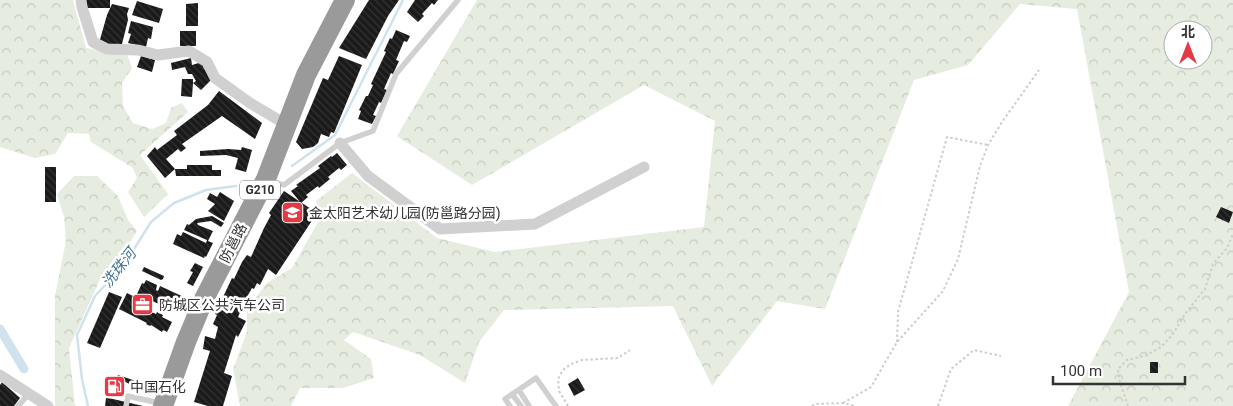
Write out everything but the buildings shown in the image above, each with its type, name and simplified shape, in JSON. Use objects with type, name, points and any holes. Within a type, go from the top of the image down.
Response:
[{"type":"highway","name":"防邕路","points":[[163,405],[204,299],[266,179],[306,75],[345,0]]},
{"type":"street","points":[[81,0],[93,42],[107,49],[138,50],[158,55],[189,51],[207,62],[216,78],[250,104],[287,125]]},
{"type":"street","points":[[340,143],[368,176],[440,229],[534,224],[644,167]]},
{"type":"street","points":[[1,378],[48,406]]},
{"type":"lane","points":[[266,179],[284,185],[340,143],[373,132],[396,74],[458,0]]},
{"type":"lane","points":[[510,406],[505,399],[536,378],[554,406]]},
{"type":"lane","points":[[519,390],[529,406]]},
{"type":"lane","points":[[18,406],[29,394]]},
{"type":"lane","points":[[512,394],[521,406]]},
{"type":"lane","points":[[126,406],[128,396],[163,405]]},
{"type":"path","points":[[843,403],[871,387],[897,342],[943,291],[958,259],[980,166],[988,145],[1039,70]]},
{"type":"path","points":[[897,342],[898,312],[947,137],[988,145]]},
{"type":"path","points":[[1128,406],[1118,379],[1118,369],[1127,360],[1145,356],[1161,347],[1173,334],[1184,314],[1205,289],[1213,264],[1227,248],[1233,234]]},
{"type":"path","points":[[568,406],[559,391],[558,379],[563,370],[571,364],[582,360],[618,358],[630,350]]},
{"type":"path","points":[[938,406],[951,368],[974,350],[1001,356]]},
{"type":"path","points":[[812,406],[815,404],[843,403],[856,406]]},
{"type":"green space","points":[[0,0],[73,0],[86,48],[127,54],[132,68],[122,83],[123,106],[133,123],[152,129],[166,123],[171,108],[182,103],[188,112],[140,155],[168,194],[144,217],[128,192],[137,178],[133,168],[91,142],[89,134],[68,133],[55,154],[35,158],[0,147]]},
{"type":"green space","points":[[477,0],[1233,0],[1233,406],[1068,406],[1129,292],[1077,9],[1020,4],[968,65],[914,80],[825,309],[777,301],[712,386],[673,306],[504,310],[479,342],[465,383],[420,355],[353,332],[344,340],[371,359],[374,378],[343,388],[300,388],[291,406],[240,406],[233,369],[247,332],[247,309],[267,283],[292,268],[321,217],[316,201],[352,173],[437,238],[495,252],[704,227],[715,121],[644,85],[472,185],[397,136]]},
{"type":"green space","points":[[74,176],[97,176],[118,196],[128,220],[137,231],[118,262],[102,275],[69,348],[75,406],[55,406],[55,296],[66,241],[64,217],[57,194]]},
{"type":"waterway","name":"洗珠河","points":[[292,166],[335,135],[403,0]]},
{"type":"waterway","name":"洗珠河","points":[[88,406],[82,379],[77,335],[95,296],[124,265],[151,222],[174,203],[206,190],[236,186]]},
{"type":"waterway","points":[[0,329],[24,369]]},
{"type":"place","name":"金太阳艺术幼儿园(防邕路分园)","points":[[293,213]]},
{"type":"place","name":"防城区公共汽车公司","points":[[143,305]]},
{"type":"place","name":"中国石化","points":[[114,387]]}]
